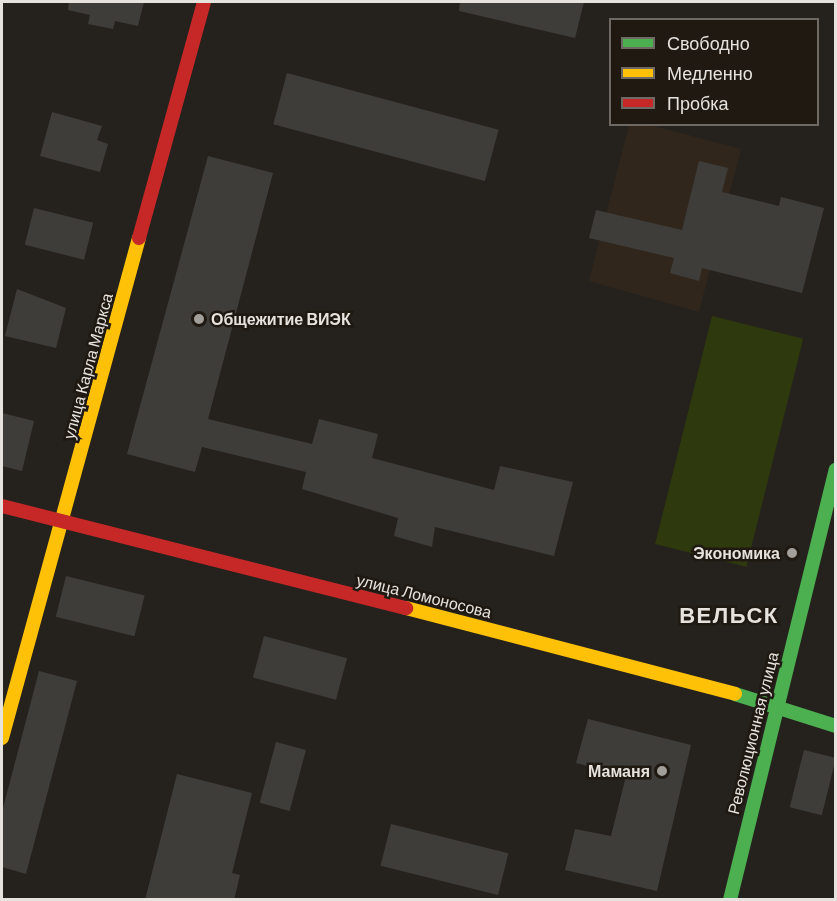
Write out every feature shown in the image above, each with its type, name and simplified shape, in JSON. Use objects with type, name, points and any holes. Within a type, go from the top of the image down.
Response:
[{"type":"street","name":"улица Карла Маркса","points":[[2,738],[204,2]]},
{"type":"street","name":"Революционная улица","points":[[729,900],[836,470]]},
{"type":"street","name":"улица Ломоносова","points":[[2,506],[776,705],[836,726]]},
{"type":"shaded area","points":[[629,126],[654,126],[741,149],[699,312],[589,281]]},
{"type":"green space","points":[[712,316],[803,339],[746,567],[655,544]]},
{"type":"building","points":[[69,2],[144,2],[138,26],[115,21],[113,29],[88,24],[90,15],[68,10]]},
{"type":"building","points":[[460,2],[584,2],[575,38],[459,11]]},
{"type":"building","points":[[287,73],[499,130],[485,181],[273,124]]},
{"type":"building","points":[[52,112],[102,126],[97,140],[108,144],[100,172],[40,156]]},
{"type":"building","points":[[208,156],[273,173],[208,419],[312,444],[319,419],[378,434],[372,458],[494,490],[500,466],[573,482],[554,556],[435,527],[432,547],[394,536],[398,518],[302,489],[306,472],[202,447],[195,472],[127,454]]},
{"type":"building","points":[[699,161],[728,168],[722,192],[779,206],[781,197],[824,208],[802,293],[702,268],[699,281],[670,273],[674,258],[589,238],[596,210],[682,230]]},
{"type":"building","points":[[34,208],[93,223],[84,260],[25,245]]},
{"type":"building","points":[[17,289],[66,308],[56,348],[5,336]]},
{"type":"building","points":[[2,413],[34,421],[22,471],[2,466]]},
{"type":"building","points":[[66,576],[145,596],[134,636],[56,617]]},
{"type":"building","points":[[264,636],[347,658],[336,700],[253,678]]},
{"type":"building","points":[[39,671],[77,681],[26,874],[2,867],[2,812]]},
{"type":"building","points":[[588,719],[691,745],[657,891],[565,870],[575,829],[611,836],[626,776],[576,763]]},
{"type":"building","points":[[276,742],[306,750],[290,811],[260,803]]},
{"type":"building","points":[[804,750],[836,758],[822,815],[790,807]]},
{"type":"building","points":[[177,774],[252,793],[232,873],[240,875],[234,900],[145,900]]},
{"type":"building","points":[[391,824],[508,853],[498,895],[381,866]]},
{"type":"traffic: fast","points":[[730,900],[836,470]]},
{"type":"traffic: fast","points":[[735,694],[836,726]]},
{"type":"traffic: slow","points":[[2,738],[139,238]]},
{"type":"traffic: slow","points":[[406,608],[735,694]]},
{"type":"traffic: jam","points":[[139,238],[204,2]]},
{"type":"traffic: jam","points":[[2,506],[406,608]]},
{"type":"place","name":"Общежитие ВИЭК","points":[[199,319]]},
{"type":"place","name":"Экономика","points":[[792,553]]},
{"type":"place","name":"Маманя","points":[[662,771]]},
{"type":"district","name":"ВЕЛЬСК","points":[[729,615]]}]
